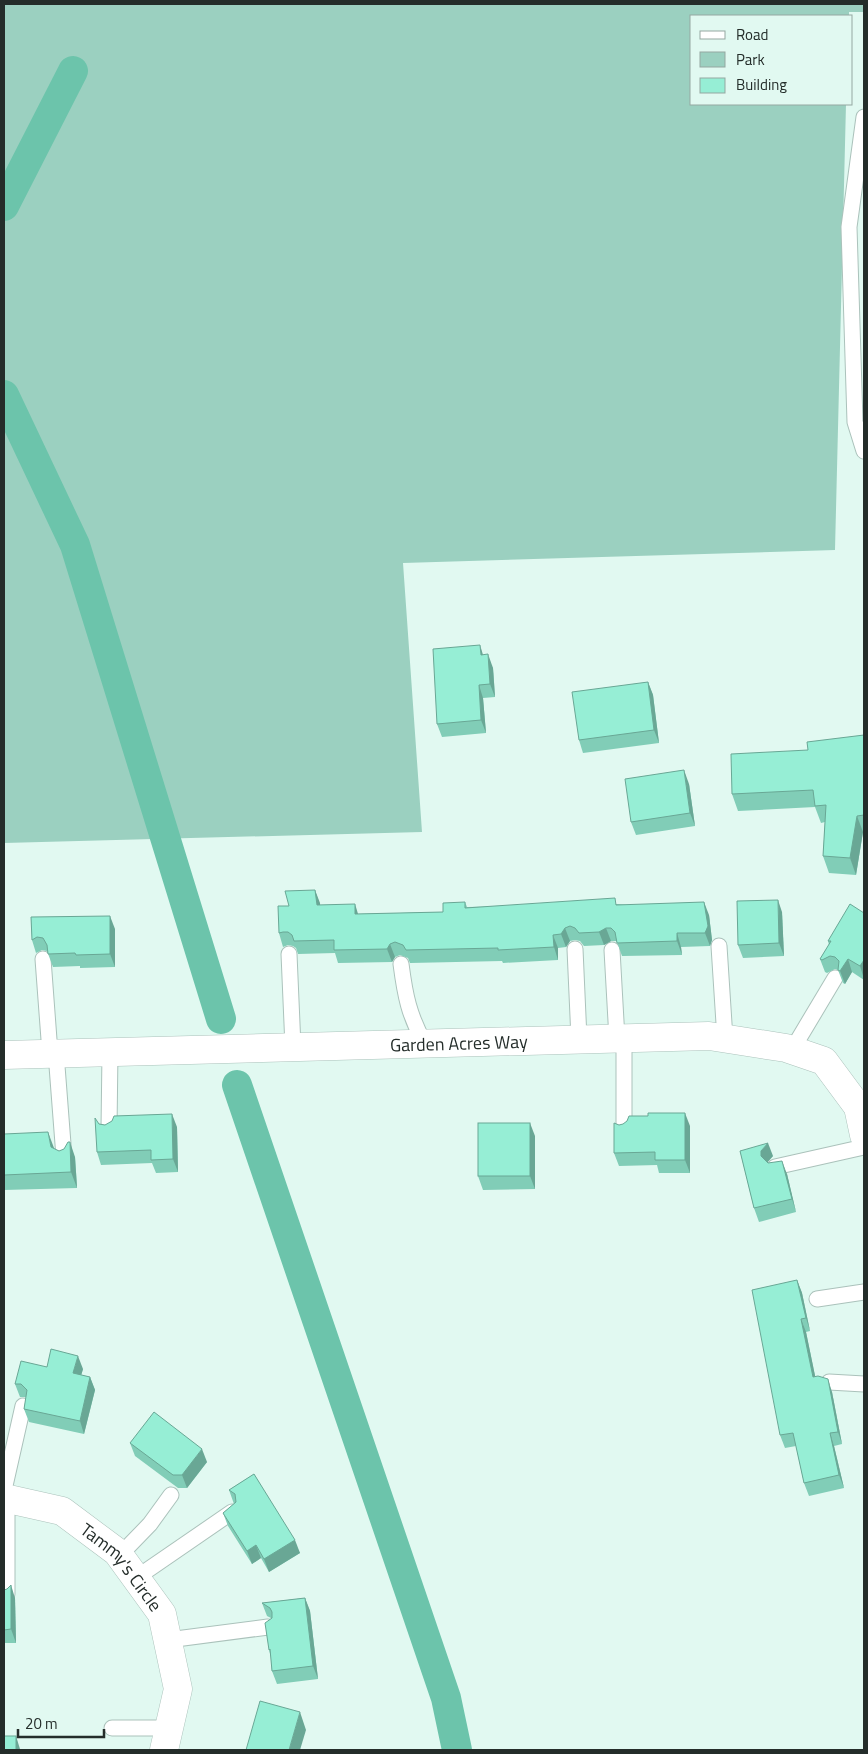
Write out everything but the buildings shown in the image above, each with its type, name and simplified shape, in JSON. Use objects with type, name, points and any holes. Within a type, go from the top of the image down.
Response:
[{"type":"street","name":"Garden Acres Way","points":[[4,1055],[709,1036],[792,1050],[824,1061],[858,1107],[864,1134]]},
{"type":"street","name":"Tammy's Circle","points":[[5,1496],[62,1511],[120,1555],[162,1614],[178,1689],[167,1739]]},
{"type":"lane","points":[[864,117],[850,227],[855,422],[864,451]]},
{"type":"lane","points":[[719,946],[724,1039]]},
{"type":"lane","points":[[575,948],[579,1039]]},
{"type":"lane","points":[[612,950],[621,1038],[624,1129]]},
{"type":"lane","points":[[289,954],[293,1047]]},
{"type":"lane","points":[[43,959],[64,1158]]},
{"type":"lane","points":[[400,964],[405,997],[416,1027],[425,1044]]},
{"type":"lane","points":[[792,1050],[835,978]]},
{"type":"lane","points":[[108,1129],[110,1052]]},
{"type":"lane","points":[[775,1167],[864,1134]]},
{"type":"lane","points":[[817,1299],[864,1292]]},
{"type":"lane","points":[[829,1382],[864,1384]]},
{"type":"lane","points":[[7,1594],[5,1496],[23,1406]]},
{"type":"lane","points":[[120,1555],[150,1524],[171,1495]]},
{"type":"lane","points":[[136,1578],[232,1512]]},
{"type":"lane","points":[[168,1640],[268,1628]]},
{"type":"lane","points":[[112,1728],[167,1739]]},
{"type":"green space","points":[[4,4],[864,4],[864,12],[849,12],[849,15],[690,15],[690,105],[846,105],[835,550],[403,563],[422,832],[4,843]]},
{"type":"waterway","points":[[4,206],[73,71]]},
{"type":"waterway","points":[[4,395],[75,545],[221,1019]]},
{"type":"waterway","points":[[237,1085],[446,1698],[457,1750]]}]
